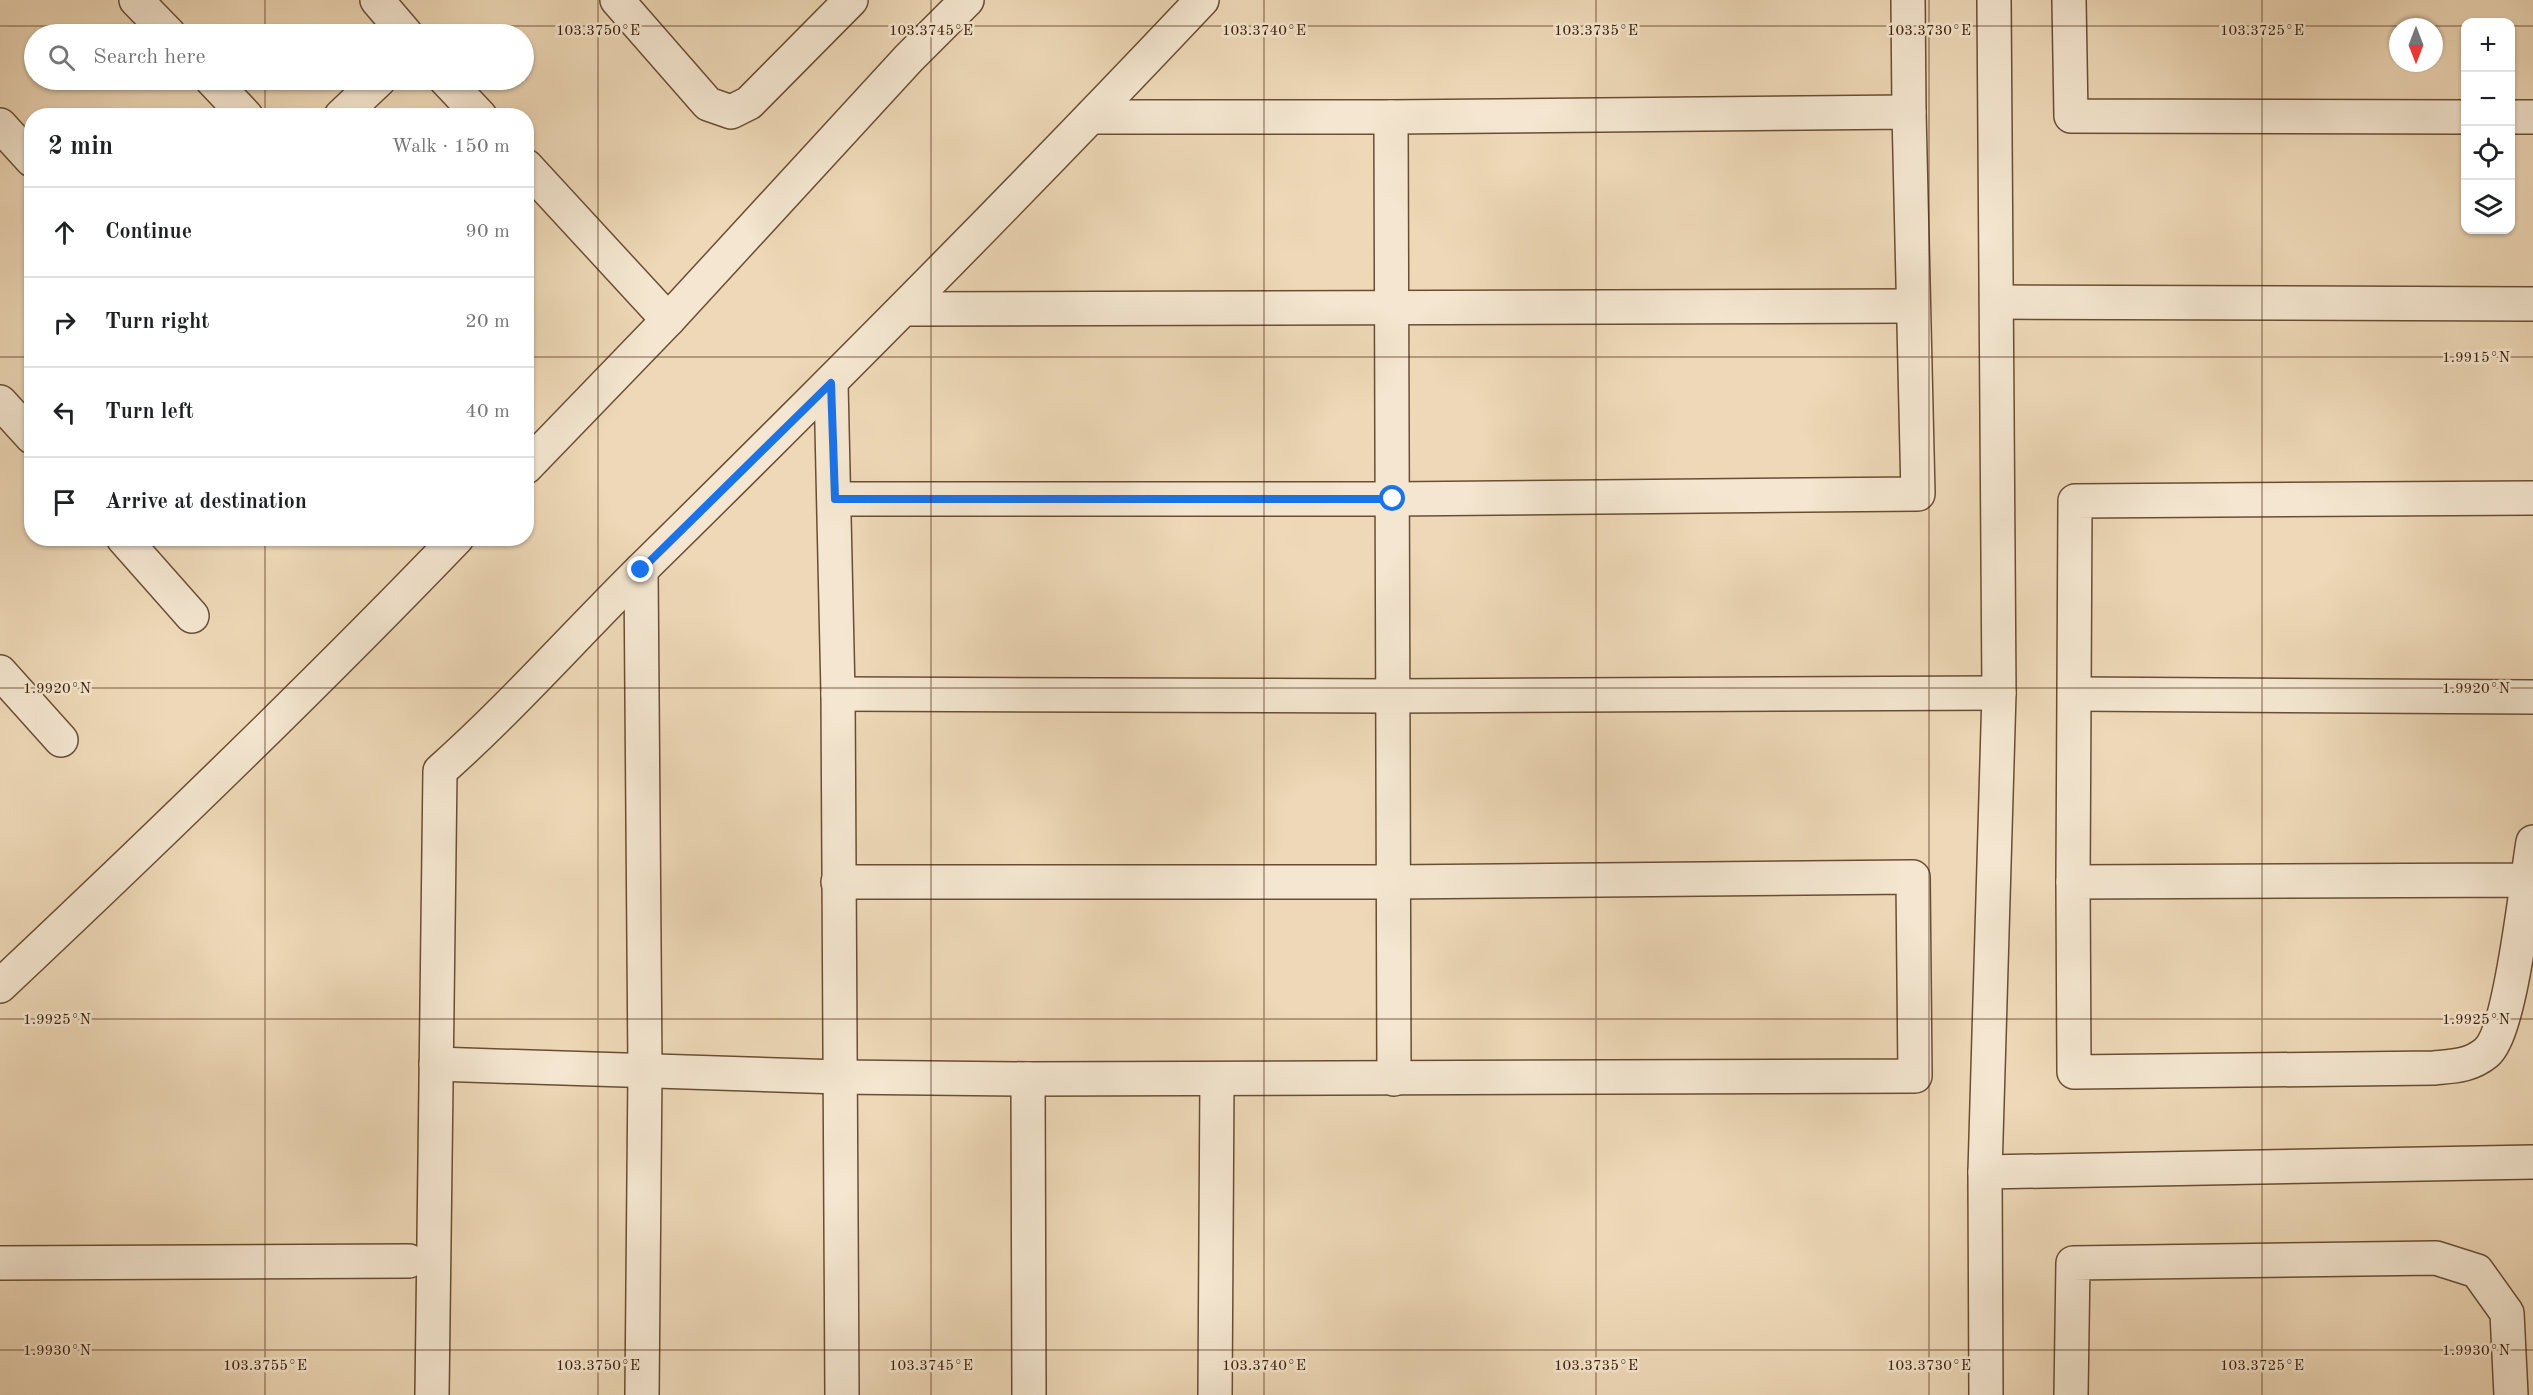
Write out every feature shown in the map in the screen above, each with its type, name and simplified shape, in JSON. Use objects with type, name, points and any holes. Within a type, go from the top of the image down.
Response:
[{"type":"street","points":[[136,0],[159,24]]},
{"type":"street","points":[[377,0],[397,24]]},
{"type":"street","points":[[617,0],[708,104],[732,112],[749,103],[852,0]]},
{"type":"street","points":[[534,458],[668,320],[909,58],[967,0]]},
{"type":"street","points":[[432,1395],[441,771],[475,740],[641,570],[831,383],[1092,117],[1202,0]]},
{"type":"street","points":[[835,499],[1393,499],[1918,494],[1912,306],[1908,0]]},
{"type":"street","points":[[1986,1395],[1985,1172],[1999,693],[1994,0]]},
{"type":"street","points":[[2069,0],[2071,116],[2461,117]]},
{"type":"street","points":[[221,90],[238,108]]},
{"type":"street","points":[[349,108],[368,90]]},
{"type":"street","points":[[455,90],[472,108]]},
{"type":"street","points":[[1092,117],[1391,117],[1910,112]]},
{"type":"street","points":[[1391,117],[1394,1080]]},
{"type":"street","points":[[2515,117],[2533,117]]},
{"type":"street","points":[[0,125],[24,151]]},
{"type":"street","points":[[534,175],[668,320]]},
{"type":"street","points":[[1997,303],[2533,304]]},
{"type":"street","points":[[904,309],[1912,306]]},
{"type":"street","points":[[831,383],[838,694],[842,1395]]},
{"type":"street","points":[[2533,498],[2075,501],[2074,1072],[2434,1068],[2468,1064],[2488,1051],[2498,1033],[2513,980],[2533,843]]},
{"type":"street","points":[[130,546],[192,616]]},
{"type":"street","points":[[0,986],[130,863],[387,612],[449,546]]},
{"type":"street","points":[[641,570],[645,1070],[642,1395]]},
{"type":"street","points":[[0,672],[61,740]]},
{"type":"street","points":[[838,694],[1393,696],[1999,693]]},
{"type":"street","points":[[2075,694],[2533,697]]},
{"type":"street","points":[[436,1064],[839,1077],[1028,1080],[1915,1076],[1913,877],[1393,882],[838,882]]},
{"type":"street","points":[[2073,882],[2526,880]]},
{"type":"street","points":[[1028,1080],[1029,1395]]},
{"type":"street","points":[[1215,1395],[1217,1080]]},
{"type":"street","points":[[1985,1172],[2533,1162]]},
{"type":"street","points":[[2071,1395],[2073,1263],[2436,1258],[2477,1271],[2507,1313],[2511,1395]]},
{"type":"street","points":[[0,1263],[409,1261]]},
{"type":"route","points":[[641,570],[831,383],[835,499],[1393,499]]}]
